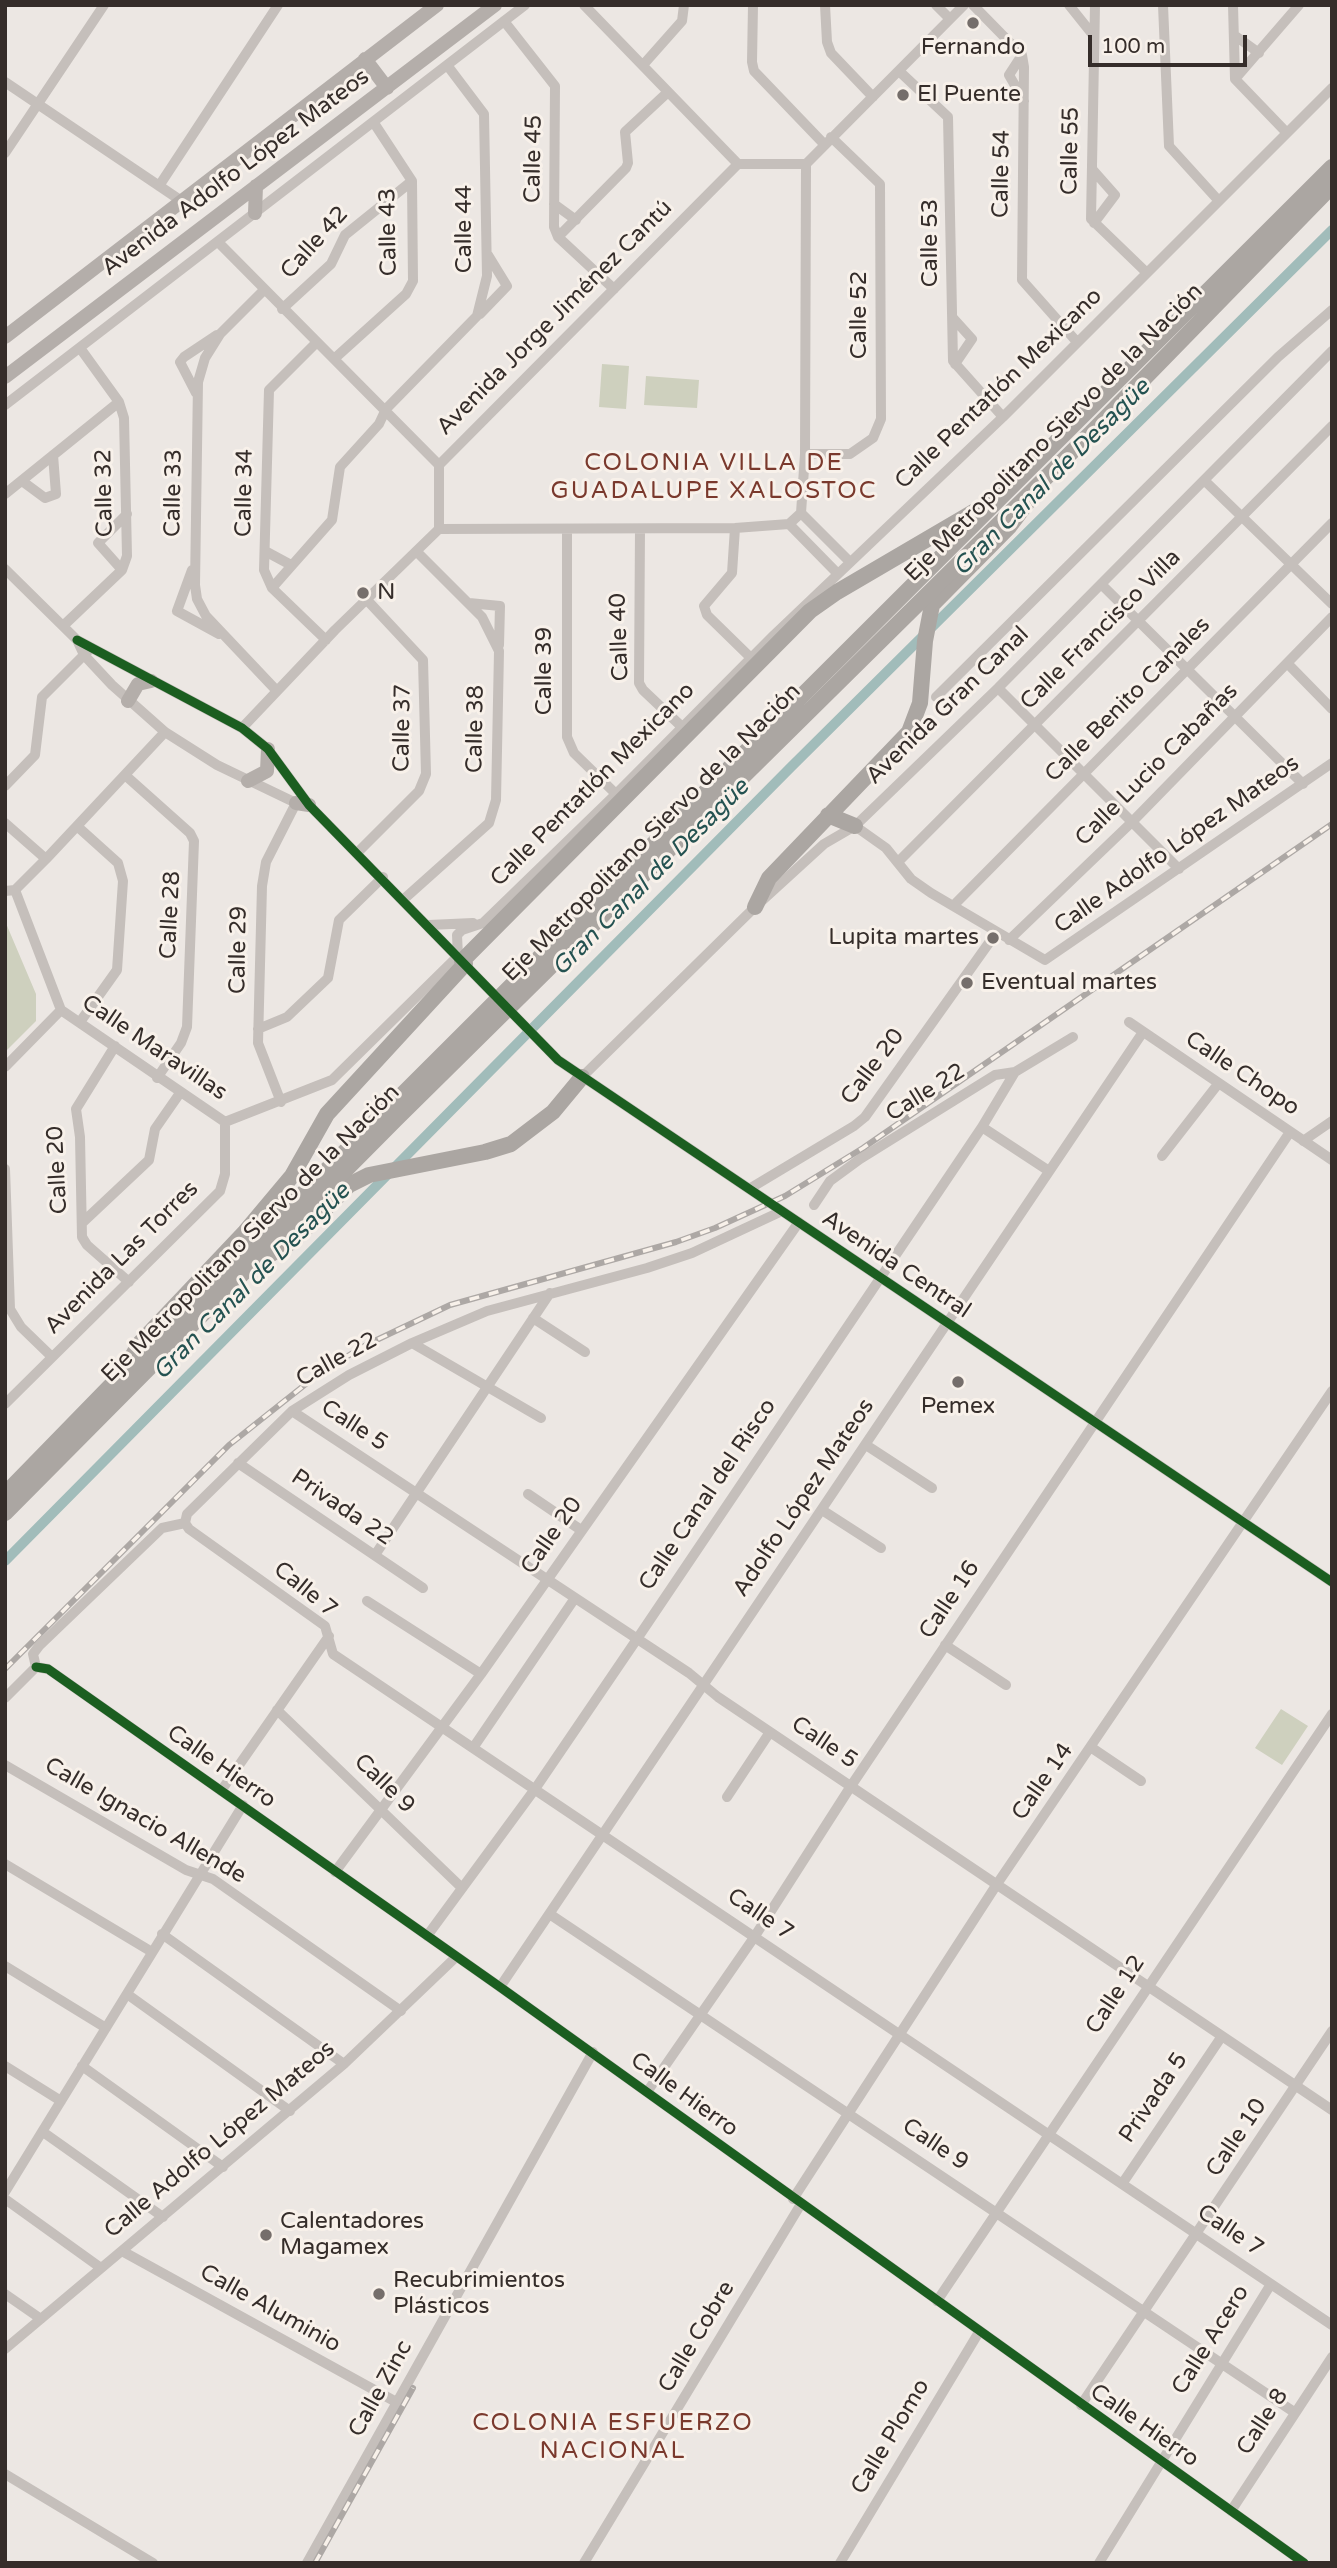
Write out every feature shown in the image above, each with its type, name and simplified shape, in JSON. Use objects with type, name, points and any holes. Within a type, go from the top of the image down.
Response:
[{"type":"highway","name":"Eje Metropolitano Siervo de la Nación","points":[[5,1494],[120,1376],[1332,167]]},
{"type":"highway","name":"Eje Metropolitano Siervo de la Nación","points":[[5,1513],[1054,467],[1332,186]]},
{"type":"highway","points":[[755,907],[769,878],[909,732],[920,702],[925,641],[932,605],[1009,527],[1054,467]]},
{"type":"highway","points":[[120,1376],[140,1343],[245,1232],[292,1175],[327,1114],[462,960],[810,611],[837,592],[1006,492]]},
{"type":"highway","points":[[828,815],[855,826]]},
{"type":"highway","points":[[251,1266],[293,1241],[349,1185],[369,1175],[485,1152],[511,1144],[533,1130],[553,1112],[582,1077]]},
{"type":"main road","name":"Avenida Adolfo López Mateos","points":[[5,337],[437,5]]},
{"type":"main road","name":"Avenida Adolfo López Mateos","points":[[5,377],[495,5]]},
{"type":"main road","points":[[365,59],[387,88]]},
{"type":"main road","points":[[255,213],[256,186]]},
{"type":"main road","points":[[128,701],[138,684],[152,681]]},
{"type":"main road","points":[[248,781],[267,771],[268,749]]},
{"type":"street","points":[[5,153],[104,5]]},
{"type":"street","points":[[159,186],[278,5]]},
{"type":"street","points":[[5,405],[526,5]]},
{"type":"street","points":[[584,5],[738,164],[806,164]]},
{"type":"street","points":[[643,65],[682,21],[684,5]]},
{"type":"street","name":"Calle 52","points":[[753,5],[754,72],[827,141],[880,184],[881,419],[873,438],[850,454],[805,454]]},
{"type":"street","points":[[825,5],[827,42],[831,52],[873,97]]},
{"type":"street","points":[[936,5],[950,19]]},
{"type":"street","points":[[242,728],[276,690],[439,529],[735,528],[789,524],[801,513],[805,454],[806,164],[964,5]]},
{"type":"street","name":"Calle 54","points":[[973,5],[1022,55],[1009,75],[1024,101],[1022,280],[1077,342]]},
{"type":"street","points":[[1069,5],[1093,35]]},
{"type":"street","name":"Calle 55","points":[[1095,5],[1091,214],[1094,223],[1147,273]]},
{"type":"street","points":[[1163,5],[1169,146],[1218,200]]},
{"type":"street","points":[[1233,5],[1235,79],[1286,132]]},
{"type":"street","points":[[1235,79],[1299,5]]},
{"type":"street","name":"Calle 45","points":[[504,21],[555,86],[554,227],[558,237]]},
{"type":"street","points":[[1234,35],[1259,52]]},
{"type":"street","name":"Calle 44","points":[[272,588],[332,520],[338,472],[379,424],[386,410],[477,316],[486,284],[484,114],[447,65]]},
{"type":"street","name":"Calle 53","points":[[899,71],[942,109],[951,127],[955,364]]},
{"type":"street","points":[[5,82],[183,202]]},
{"type":"street","name":"Calle Pentatlón Mexicano","points":[[462,960],[457,935],[462,930],[483,923],[837,573],[1003,418],[1332,88]]},
{"type":"street","points":[[614,289],[558,237],[627,167],[626,131],[668,92]]},
{"type":"street","name":"Calle 43","points":[[334,359],[412,286],[412,181],[374,123]]},
{"type":"street","name":"Avenida Jorge Jiménez Cantú","points":[[439,529],[439,465],[738,164]]},
{"type":"street","points":[[1092,169],[1115,195],[1094,223]]},
{"type":"street","name":"Calle 42","points":[[282,309],[331,264],[345,235],[412,181]]},
{"type":"street","points":[[554,204],[576,220]]},
{"type":"street","points":[[218,242],[439,465]]},
{"type":"street","points":[[477,316],[506,286],[486,253]]},
{"type":"street","name":"Calle 33","points":[[264,290],[220,334],[205,358],[196,393],[194,565],[197,599],[222,635],[276,690]]},
{"type":"street","points":[[936,697],[1278,356],[1332,310]]},
{"type":"street","points":[[953,318],[972,339],[955,364],[1003,418]]},
{"type":"street","points":[[196,393],[180,362],[184,356],[220,334]]},
{"type":"street","name":"Calle 34","points":[[272,588],[264,570],[269,390],[317,342]]},
{"type":"street","name":"Calle 32","points":[[63,626],[122,570],[127,556],[125,436],[119,402],[80,348]]},
{"type":"street","name":"Avenida Gran Canal","points":[[582,1077],[755,907],[824,844],[855,826],[998,688],[1332,351]]},
{"type":"street","points":[[5,494],[119,402]]},
{"type":"street","name":"Calle Francisco Villa","points":[[898,863],[1243,516],[1327,439],[1332,426]]},
{"type":"street","points":[[22,481],[46,498],[56,494],[53,455]]},
{"type":"street","points":[[1205,481],[1332,604]]},
{"type":"street","points":[[801,513],[850,562]]},
{"type":"street","points":[[122,570],[99,543],[127,514]]},
{"type":"street","name":"Calle Benito Canales","points":[[953,906],[1332,523]]},
{"type":"street","points":[[789,524],[837,573]]},
{"type":"street","points":[[735,528],[732,573],[708,599],[705,611],[751,658]]},
{"type":"street","name":"Calle 39","points":[[567,529],[567,737],[574,753],[616,794]]},
{"type":"street","name":"Calle 40","points":[[640,529],[639,682],[643,690],[681,726]]},
{"type":"street","points":[[265,551],[291,565]]},
{"type":"street","name":"Calle 38","points":[[404,899],[492,818],[496,800],[499,650],[488,625],[417,552]]},
{"type":"street","points":[[194,565],[177,611],[222,635]]},
{"type":"street","points":[[5,569],[77,640],[84,655],[128,701],[165,732],[248,781],[303,804]]},
{"type":"street","points":[[1101,584],[1303,784]]},
{"type":"street","points":[[272,588],[326,640]]},
{"type":"street","name":"Calle 37","points":[[358,852],[419,791],[426,774],[423,660],[367,600]]},
{"type":"street","points":[[469,603],[500,606],[499,650]]},
{"type":"street","name":"Calle Lucio Cabañas","points":[[1009,940],[1133,821],[1332,617]]},
{"type":"street","points":[[77,640],[242,728],[268,749],[303,804]]},
{"type":"street","points":[[5,786],[35,755],[42,697],[93,647]]},
{"type":"street","points":[[1287,663],[1332,709]]},
{"type":"street","points":[[998,688],[1038,724],[1179,869]]},
{"type":"street","points":[[10,890],[78,827],[165,732]]},
{"type":"street","name":"Calle Adolfo López Mateos","points":[[1009,940],[1045,960],[1332,763]]},
{"type":"street","name":"Calle 28","points":[[125,775],[194,841],[187,1027],[181,1043],[157,1078]]},
{"type":"street","name":"Avenida Central","points":[[303,804],[383,877],[543,1045],[582,1077],[1332,1582]]},
{"type":"street","name":"Calle 29","points":[[281,1102],[262,1056],[258,1029],[263,872],[303,804]]},
{"type":"street","points":[[5,823],[46,859]]},
{"type":"street","points":[[855,826],[886,848],[911,879],[1009,940]]},
{"type":"street","points":[[78,827],[118,863],[123,881],[117,970],[80,1022]]},
{"type":"street","points":[[258,1029],[287,1017],[328,978],[336,925],[383,877]]},
{"type":"street","name":"Calle Maravillas","points":[[10,890],[61,1010],[225,1122]]},
{"type":"street","points":[[429,925],[483,923]]},
{"type":"street","name":"Calle 20","points":[[749,1189],[855,1126],[865,1117],[996,933]]},
{"type":"street","points":[[225,1122],[331,1080],[462,960]]},
{"type":"street","points":[[5,1067],[61,1010]]},
{"type":"street","name":"Calle Chopo","points":[[1129,1022],[1332,1160]]},
{"type":"street","name":"Adolfo López Mateos","points":[[500,1987],[1143,1032]]},
{"type":"street","name":"Calle 22","points":[[814,1205],[830,1181],[860,1159],[995,1075],[1015,1072],[1073,1037]]},
{"type":"street","name":"Calle 20","points":[[115,1046],[76,1109],[80,1137],[82,1223],[84,1241],[129,1282]]},
{"type":"street","name":"Calle Canal del Risco","points":[[427,1936],[535,1789],[638,1639],[982,1127],[1015,1072]]},
{"type":"street","points":[[1162,1156],[1218,1084]]},
{"type":"street","points":[[82,1223],[149,1160],[155,1129],[180,1093]]},
{"type":"street","name":"Avenida Las Torres","points":[[5,1404],[220,1191],[225,1179],[225,1122]]},
{"type":"street","points":[[1303,1141],[1332,1122]]},
{"type":"street","points":[[982,1127],[1049,1171]]},
{"type":"street","name":"Calle 16","points":[[647,2092],[755,1936],[851,1786],[1290,1132]]},
{"type":"street","points":[[5,1169],[10,1309],[21,1327],[52,1357]]},
{"type":"street","name":"Calle 22","points":[[185,1523],[187,1514],[292,1411],[339,1381],[412,1343],[487,1311],[647,1268],[692,1253],[782,1211]]},
{"type":"street","name":"Calle 20","points":[[335,1872],[481,1674],[799,1222]]},
{"type":"street","points":[[375,1555],[550,1293]]},
{"type":"street","points":[[533,1318],[585,1352]]},
{"type":"street","points":[[412,1343],[541,1418]]},
{"type":"street","name":"Calle 14","points":[[797,2202],[850,2112],[998,1884],[1332,1391]]},
{"type":"street","name":"Calle 5","points":[[292,1411],[638,1639],[770,1732],[1332,2110]]},
{"type":"street","points":[[866,1444],[932,1488]]},
{"type":"street","name":"Privada 22","points":[[238,1463],[423,1588]]},
{"type":"street","points":[[528,1494],[581,1530]]},
{"type":"street","points":[[822,1510],[881,1548]]},
{"type":"street","points":[[5,1698],[36,1668],[34,1651],[162,1528],[185,1523]]},
{"type":"street","name":"Calle 7","points":[[185,1523],[189,1529],[325,1626],[333,1654],[1332,2325]]},
{"type":"street","points":[[473,1748],[575,1598]]},
{"type":"street","points":[[367,1601],[481,1674]]},
{"type":"street","points":[[222,1791],[329,1636]]},
{"type":"street","points":[[945,1645],[1006,1685]]},
{"type":"street","name":"Calle Hierro","points":[[36,1668],[48,1669],[593,2052],[797,2202],[1304,2563]]},
{"type":"street","name":"Calle 9","points":[[278,1710],[462,1888]]},
{"type":"street","name":"Calle 12","points":[[937,2301],[1050,2135],[1147,1985],[1332,1714]]},
{"type":"street","points":[[727,1797],[770,1732]]},
{"type":"street","points":[[1092,1748],[1141,1781]]},
{"type":"street","name":"Calle Ignacio Allende","points":[[7,1770],[186,1870],[213,1879],[401,2011]]},
{"type":"street","points":[[5,2192],[198,1874],[243,1805]]},
{"type":"street","points":[[5,1864],[152,1952]]},
{"type":"street","name":"Calle 9","points":[[551,1915],[850,2112],[1294,2412]]},
{"type":"street","points":[[162,1934],[344,2064]]},
{"type":"street","name":"Calle Adolfo López Mateos","points":[[5,2349],[290,2111],[344,2064],[456,1957]]},
{"type":"street","points":[[5,1966],[106,2028]]},
{"type":"street","points":[[127,1994],[290,2111]]},
{"type":"street","name":"Calle 10","points":[[1081,2405],[1332,2031]]},
{"type":"street","name":"Privada 5","points":[[1122,2184],[1222,2036]]},
{"type":"street","name":"Calle Zinc","points":[[307,2563],[593,2052]]},
{"type":"street","points":[[5,2066],[61,2101]]},
{"type":"street","points":[[82,2066],[223,2166]]},
{"type":"street","points":[[43,2132],[163,2217]]},
{"type":"street","points":[[5,2165],[17,2172]]},
{"type":"street","points":[[5,2199],[101,2268]]},
{"type":"street","name":"Calle Cobre","points":[[584,2563],[797,2202]]},
{"type":"street","name":"Calle Aluminio","points":[[122,2251],[398,2403]]},
{"type":"street","name":"Calle Acero","points":[[1099,2563],[1220,2362],[1271,2284]]},
{"type":"street","points":[[5,2294],[41,2319]]},
{"type":"street","name":"Calle Plomo","points":[[840,2563],[979,2332]]},
{"type":"street","name":"Calle 8","points":[[1231,2511],[1332,2357]]},
{"type":"street","points":[[5,2474],[153,2563]]},
{"type":"green space","points":[[602,364],[629,366],[626,409],[599,407]]},
{"type":"green space","points":[[646,376],[699,380],[697,408],[644,405]]},
{"type":"green space","points":[[5,921],[36,994],[36,1021],[5,1052]]},
{"type":"green space","points":[[1281,1709],[1308,1726],[1282,1765],[1255,1748]]},
{"type":"waterway","name":"Gran Canal de Desagüe","points":[[5,1561],[791,767],[1332,230]]},
{"type":"railway","points":[[5,1669],[229,1445],[321,1372],[366,1345],[450,1305],[676,1242],[715,1228],[785,1196],[863,1148],[1332,824]]},
{"type":"railway","points":[[315,2563],[413,2388]]},
{"type":"cycle path","points":[[77,640],[242,728],[268,749],[309,805],[558,1060],[1332,1582]]},
{"type":"cycle path","points":[[36,1667],[48,1669],[500,1987],[1304,2563]]},
{"type":"place","name":"Fernando","points":[[973,23]]},
{"type":"place","name":"El Puente","points":[[903,95]]},
{"type":"place","name":"N","points":[[363,593]]},
{"type":"place","name":"Lupita martes","points":[[993,938]]},
{"type":"place","name":"Eventual martes","points":[[967,983]]},
{"type":"place","name":"Pemex","points":[[958,1382]]},
{"type":"place","name":"Calentadores Magamex","points":[[266,2235]]},
{"type":"place","name":"Recubrimientos Plásticos","points":[[379,2294]]},
{"type":"district","name":"COLONIA VILLA DE GUADALUPE XALOSTOC","points":[[714,478]]},
{"type":"district","name":"COLONIA ESFUERZO NACIONAL","points":[[613,2438]]}]
